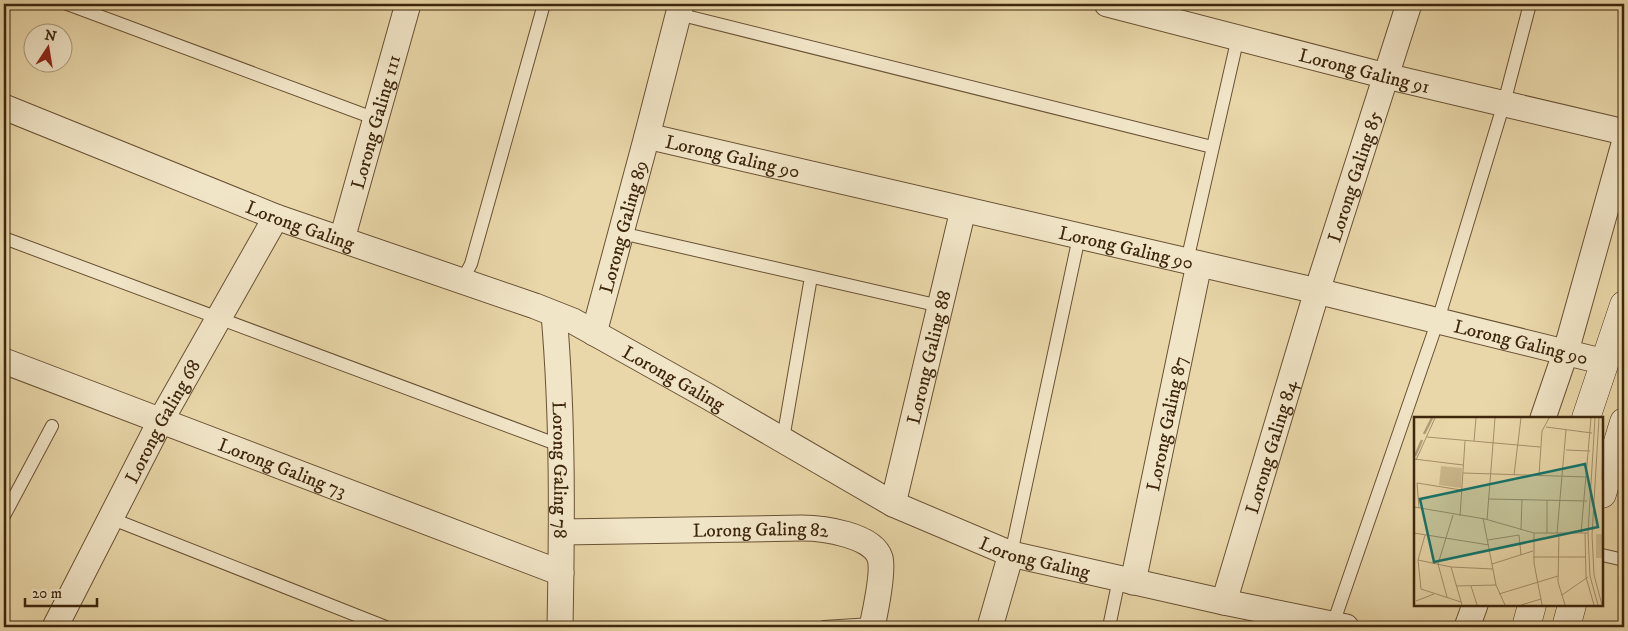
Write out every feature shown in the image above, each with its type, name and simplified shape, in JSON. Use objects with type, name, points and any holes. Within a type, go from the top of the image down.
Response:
[{"type":"street","name":"Lorong Galing 111","points":[[342,240],[408,4]]},
{"type":"street","name":"Lorong Galing 91","points":[[1107,4],[1172,11],[1238,37],[1386,76],[1624,132]]},
{"type":"street","name":"Lorong Galing 85","points":[[1318,291],[1409,4]]},
{"type":"street","name":"Lorong Galing 89","points":[[594,333],[679,9]]},
{"type":"street","name":"Lorong Galing","points":[[4,107],[276,217],[573,321],[783,439],[893,504],[1011,554],[1126,580],[1237,612],[1339,626]]},
{"type":"street","name":"Lorong Galing 90","points":[[647,136],[1318,291],[1605,362]]},
{"type":"street","points":[[1543,417],[1566,351],[1624,144]]},
{"type":"street","name":"Lorong Galing 88","points":[[893,504],[963,210]]},
{"type":"street","name":"Lorong Galing 68","points":[[55,627],[161,420],[276,217]]},
{"type":"street","name":"Lorong Galing 87","points":[[1126,580],[1193,262]]},
{"type":"street","name":"Lorong Galing 84","points":[[1237,612],[1318,291]]},
{"type":"street","points":[[1586,417],[1624,305]]},
{"type":"street","name":"Lorong Galing 78","points":[[554,314],[558,358],[562,532],[560,627]]},
{"type":"street","name":"Lorong Galing 73","points":[[4,361],[561,573]]},
{"type":"street","points":[[1603,491],[1624,422]]},
{"type":"street","name":"Lorong Galing 82","points":[[562,532],[822,528],[867,542],[877,550],[881,560],[880,576],[872,626]]},
{"type":"street","points":[[990,627],[1011,554]]},
{"type":"street","points":[[1467,627],[1475,606]]},
{"type":"street","points":[[1526,627],[1532,606]]},
{"type":"street","points":[[1566,627],[1572,606]]},
{"type":"lane","points":[[67,4],[376,119]]},
{"type":"lane","points":[[462,281],[471,264],[544,4]]},
{"type":"lane","points":[[1339,626],[1438,320],[1504,103],[1530,4]]},
{"type":"lane","points":[[679,9],[1212,147]]},
{"type":"lane","points":[[1193,262],[1212,147],[1238,37]]},
{"type":"lane","points":[[621,233],[940,306]]},
{"type":"lane","points":[[1011,554],[1079,237]]},
{"type":"lane","points":[[4,238],[559,444]]},
{"type":"lane","points":[[783,439],[811,277]]},
{"type":"lane","points":[[4,516],[52,426]]},
{"type":"lane","points":[[110,518],[386,627]]},
{"type":"lane","points":[[1603,555],[1624,560]]},
{"type":"lane","points":[[1109,627],[1126,580]]},
{"type":"lane","points":[[824,627],[872,626]]}]
